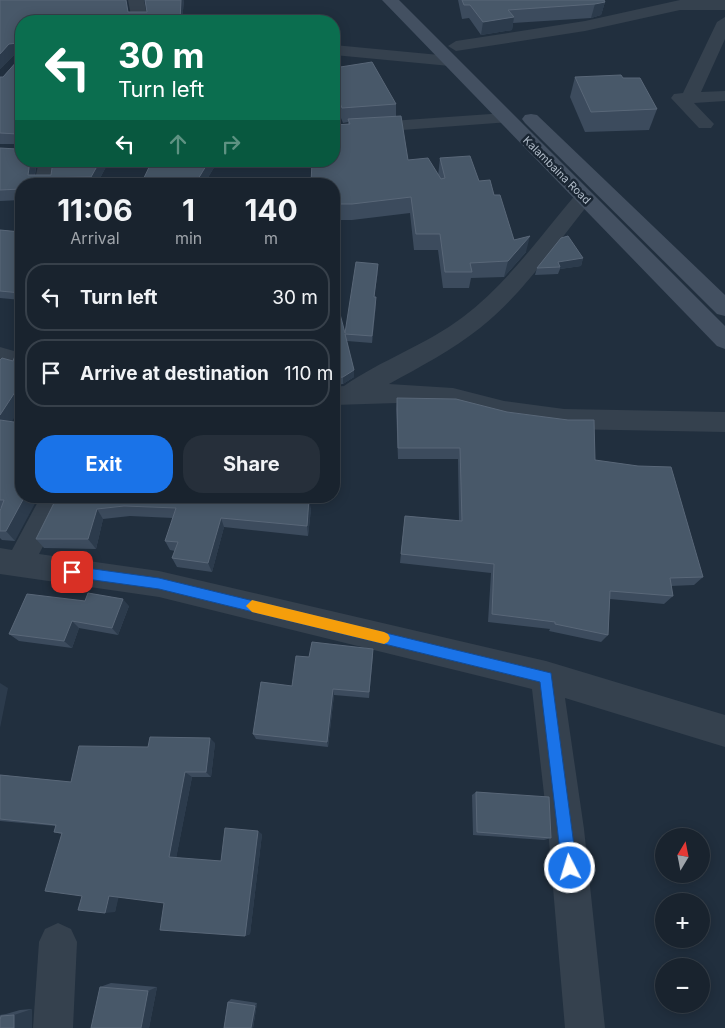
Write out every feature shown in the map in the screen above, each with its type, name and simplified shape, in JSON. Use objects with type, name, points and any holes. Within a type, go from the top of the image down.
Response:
[{"type":"main road","name":"Kalambaina Road","points":[[390,0],[453,54],[505,118],[725,340]]},
{"type":"main road","points":[[410,0],[453,54],[725,308]]},
{"type":"street","points":[[136,0],[139,15]]},
{"type":"street","points":[[340,50],[453,54],[680,5],[725,5]]},
{"type":"street","points":[[690,97],[725,22]]},
{"type":"street","points":[[705,124],[680,98],[725,96]]},
{"type":"street","points":[[340,130],[505,118]]},
{"type":"street","points":[[340,396],[427,352],[472,322],[506,289],[584,196]]},
{"type":"street","points":[[0,356],[15,360]]},
{"type":"street","points":[[340,396],[398,393],[453,398],[504,411],[564,420],[725,422]]},
{"type":"street","points":[[51,503],[9,563],[159,584],[546,677],[725,731]]},
{"type":"street","points":[[546,677],[566,829],[585,1028]]},
{"type":"street","points":[[53,1028],[58,942]]},
{"type":"building","points":[[0,0],[126,0],[128,12],[147,12],[145,0],[181,0],[180,15],[15,15],[15,43],[9,44],[0,54]]},
{"type":"building","points":[[462,0],[604,0],[605,2],[508,10],[514,17],[483,22],[470,5],[464,5]]},
{"type":"building","points":[[372,62],[396,104],[342,108],[340,103],[340,67]]},
{"type":"building","points":[[15,63],[15,134],[0,133],[0,77],[3,77]]},
{"type":"building","points":[[621,75],[623,78],[640,78],[657,109],[591,112],[575,77]]},
{"type":"building","points":[[401,116],[408,160],[428,158],[441,179],[445,178],[440,158],[470,156],[479,181],[490,180],[494,195],[500,195],[514,240],[530,236],[508,261],[470,263],[472,272],[445,272],[440,234],[416,234],[411,197],[340,204],[340,178],[311,178],[312,167],[340,167],[340,125],[350,124],[348,119]]},
{"type":"building","points":[[0,148],[15,149],[15,167],[29,167],[28,175],[51,175],[52,167],[97,167],[91,177],[15,178],[15,189],[0,190]]},
{"type":"building","points":[[149,167],[205,167],[199,178],[144,178]]},
{"type":"building","points":[[0,230],[15,231],[15,292],[0,291]]},
{"type":"building","points":[[568,236],[583,258],[558,262],[560,267],[537,268],[561,238]]},
{"type":"building","points":[[356,262],[378,264],[372,336],[345,334],[354,370],[340,377],[340,314],[345,333]]},
{"type":"building","points":[[15,356],[15,392],[0,415],[0,360],[2,358],[13,361]]},
{"type":"building","points":[[397,398],[456,399],[507,412],[568,420],[594,420],[595,460],[638,466],[671,467],[703,577],[670,578],[673,596],[610,591],[608,635],[555,624],[555,622],[492,614],[494,564],[401,554],[405,516],[462,521],[460,448],[398,448]]},
{"type":"building","points":[[0,420],[15,422],[15,503],[21,503],[6,531],[0,531],[0,511],[4,500],[0,500]]},
{"type":"building","points":[[54,503],[309,503],[307,526],[221,518],[208,563],[172,558],[178,542],[165,541],[176,508],[124,506],[97,509],[88,539],[36,539]]},
{"type":"building","points":[[88,593],[123,599],[112,628],[72,621],[64,641],[9,634],[27,594],[85,601]]},
{"type":"building","points":[[312,642],[373,649],[369,692],[333,689],[327,742],[253,734],[261,682],[292,686],[296,656],[309,657]]},
{"type":"building","points":[[150,737],[210,738],[206,772],[185,772],[169,857],[221,861],[225,828],[258,831],[245,936],[160,930],[164,903],[109,896],[105,913],[78,910],[82,896],[45,891],[62,833],[54,832],[56,825],[0,819],[0,775],[71,782],[79,746],[148,747]]},
{"type":"building","points":[[476,792],[549,797],[551,838],[477,832]]},
{"type":"building","points":[[100,987],[148,991],[141,1028],[91,1028]]},
{"type":"building","points":[[228,1002],[255,1006],[251,1028],[224,1028]]},
{"type":"building","points":[[14,1015],[14,1028],[0,1028],[1,1016]]},
{"type":"slow traffic","points":[[252,606],[384,638]]},
{"type":"route","points":[[72,572],[159,584],[546,677],[570,868]]}]
